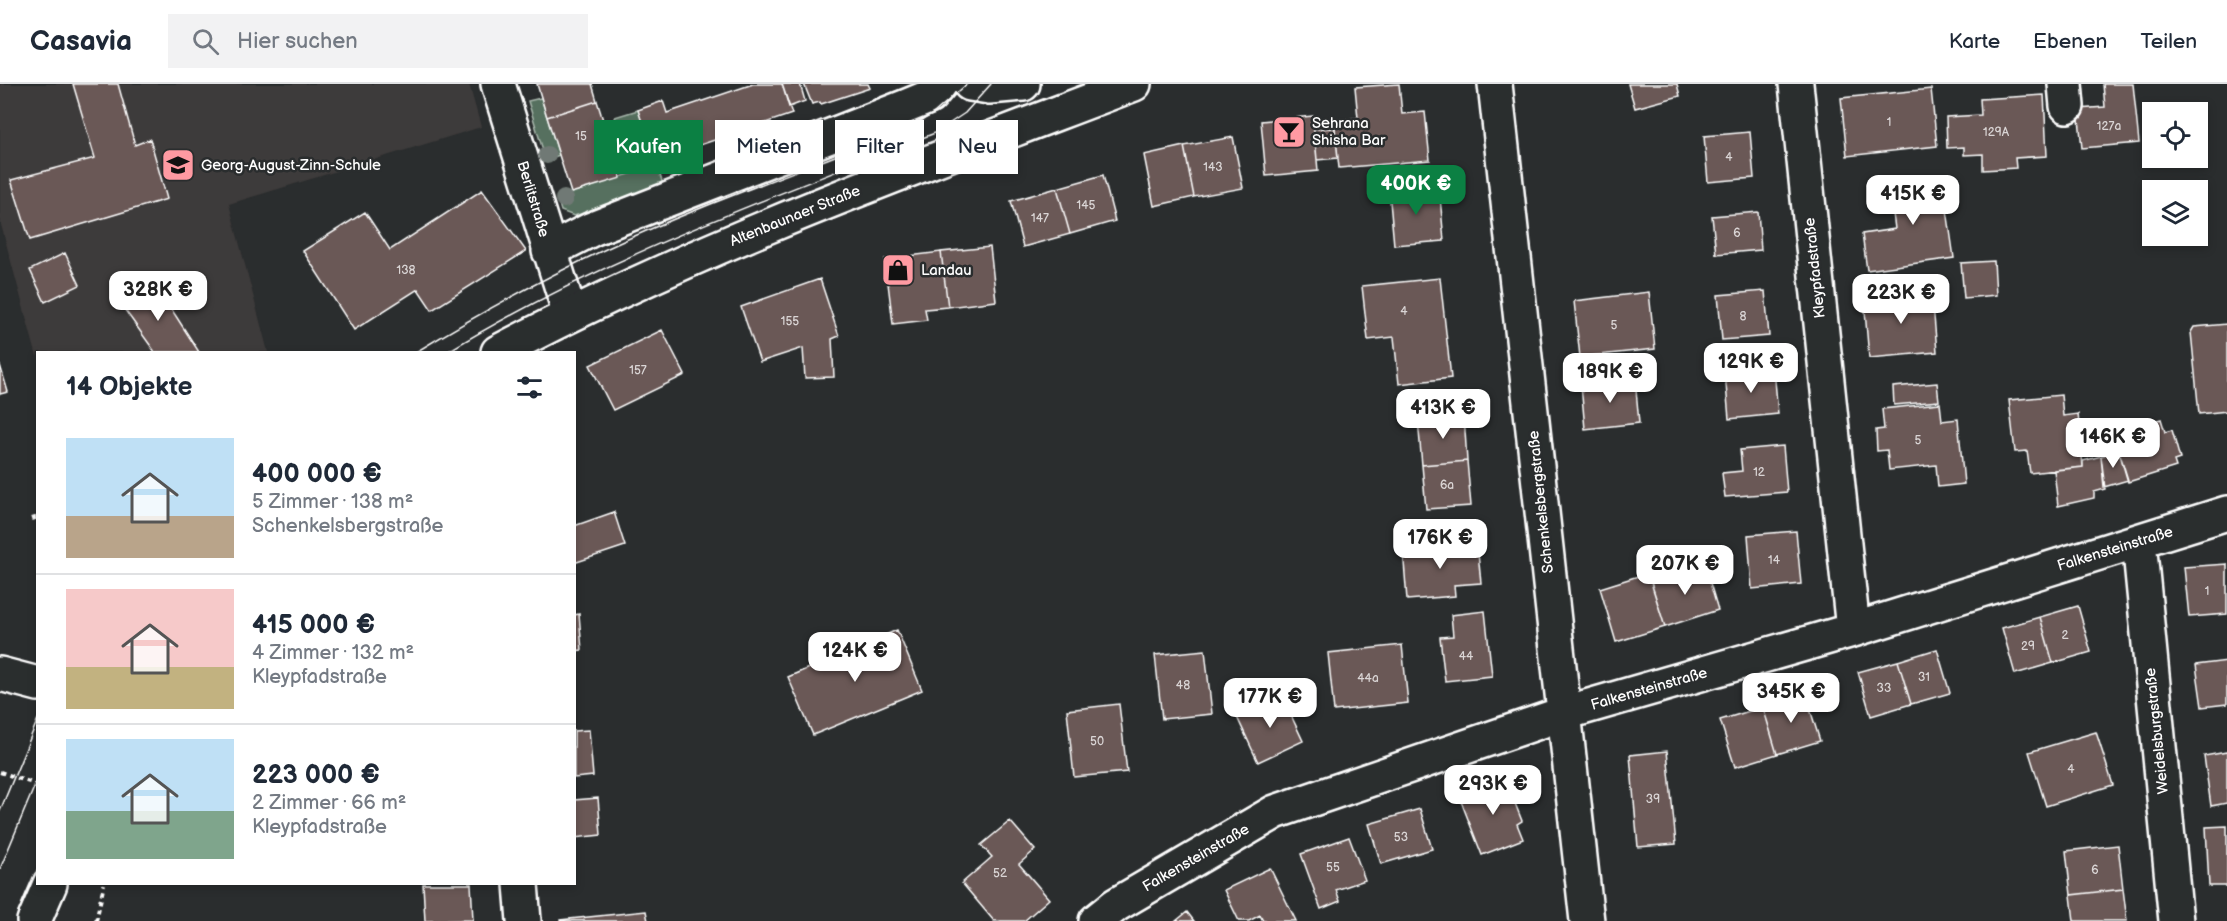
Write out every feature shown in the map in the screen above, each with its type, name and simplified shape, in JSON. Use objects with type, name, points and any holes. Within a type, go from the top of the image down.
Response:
[{"type":"street","name":"Berlitstraße","points":[[498,84],[570,314]]},
{"type":"street","points":[[549,251],[592,230],[929,97],[940,84]]},
{"type":"street","points":[[970,84],[989,87],[1020,85],[1034,122]]},
{"type":"street","name":"Altenbaunaer Straße","points":[[500,351],[570,314],[683,261],[1134,84]]},
{"type":"street","name":"Schenkelsbergstraße","points":[[1495,84],[1587,921]]},
{"type":"street","name":"Kleypfadstraße","points":[[1796,84],[1853,630]]},
{"type":"street","name":"Falkensteinstraße","points":[[1096,921],[1116,905],[1275,812],[1565,713],[1853,630],[2227,513]]},
{"type":"street","name":"Weidelsburgstraße","points":[[2139,541],[2176,921]]},
{"type":"street","points":[[0,674],[36,683]]},
{"type":"street","points":[[34,921],[50,885]]},
{"type":"street","points":[[521,885],[524,921]]},
{"type":"path","points":[[32,519],[36,518]]},
{"type":"path","points":[[0,772],[36,784]]},
{"type":"path","points":[[96,921],[104,885]]},
{"type":"shaded area","name":"Georg-August-Zinn-Schule","points":[[0,84],[469,84],[481,127],[229,204],[268,351],[36,351],[36,353],[0,221]]},
{"type":"green space","points":[[541,98],[559,155],[546,160],[528,101]]},
{"type":"green space","points":[[638,110],[641,120],[616,120],[615,117]]},
{"type":"green space","points":[[630,174],[660,174],[664,187],[574,216],[561,211],[557,197]]},
{"type":"building","points":[[73,84],[118,84],[135,145],[150,139],[167,199],[30,240],[11,180],[95,158]]},
{"type":"building","points":[[537,84],[592,84],[597,101],[547,117]]},
{"type":"building","points":[[753,84],[782,84],[792,114],[774,120],[715,120],[715,140],[703,144],[703,120],[641,120],[638,110],[663,101],[667,113]]},
{"type":"building","points":[[782,84],[800,84],[805,101],[789,107]]},
{"type":"building","points":[[804,84],[868,84],[870,88],[821,104],[820,102],[812,104]]},
{"type":"building","points":[[1399,84],[1402,114],[1425,112],[1430,160],[1339,168],[1334,120],[1358,118],[1355,87]]},
{"type":"building","points":[[1628,84],[1677,84],[1680,96],[1635,108]]},
{"type":"building","points":[[2103,84],[2133,84],[2139,143],[2082,148],[2078,109],[2105,107]]},
{"type":"building","points":[[1931,89],[1937,146],[1847,156],[1841,98]]},
{"type":"building","points":[[2044,95],[2047,156],[2015,158],[2016,168],[1983,170],[1983,154],[1964,155],[1964,147],[1947,148],[1946,117],[1981,115],[1980,99]]},
{"type":"building","points":[[597,101],[603,120],[594,120],[594,174],[620,174],[621,178],[571,193],[547,117]]},
{"type":"building","points":[[1313,116],[1318,171],[1266,176],[1261,121]]},
{"type":"building","points":[[1335,128],[1338,158],[1317,160],[1314,129]]},
{"type":"building","points":[[1750,132],[1754,178],[1708,182],[1704,136]]},
{"type":"building","points":[[1233,137],[1243,188],[1194,197],[1184,146]]},
{"type":"building","points":[[1184,146],[1194,197],[1154,206],[1144,155]]},
{"type":"building","points":[[1103,175],[1115,221],[1070,234],[1057,188]]},
{"type":"building","points":[[1942,175],[1954,258],[1867,270],[1862,234],[1895,229],[1889,182]]},
{"type":"building","points":[[1439,186],[1444,241],[1394,245],[1389,190]]},
{"type":"building","points":[[1057,188],[1070,234],[1023,247],[1011,201]]},
{"type":"building","points":[[482,190],[526,251],[432,310],[418,289],[354,330],[303,251],[365,212],[390,250]]},
{"type":"building","points":[[1758,212],[1761,250],[1716,254],[1712,216]]},
{"type":"building","points":[[990,247],[996,301],[948,307],[941,252]]},
{"type":"building","points":[[941,252],[948,307],[925,309],[927,320],[893,324],[885,259]]},
{"type":"building","points":[[65,253],[80,285],[45,302],[30,270]]},
{"type":"building","points":[[1994,261],[1996,295],[1964,298],[1961,263]]},
{"type":"building","points":[[1440,278],[1451,378],[1399,384],[1394,337],[1368,340],[1362,286]]},
{"type":"building","points":[[820,279],[839,336],[832,339],[834,377],[805,378],[803,348],[760,362],[741,307]]},
{"type":"building","points":[[154,282],[198,351],[154,351],[122,306]]},
{"type":"building","points":[[1765,291],[1769,336],[1722,340],[1718,295]]},
{"type":"building","points":[[1649,292],[1655,349],[1580,357],[1574,301]]},
{"type":"building","points":[[1932,292],[1937,352],[1869,358],[1864,299]]},
{"type":"building","points":[[2227,324],[2227,411],[2199,414],[2191,332],[2194,327]]},
{"type":"building","points":[[662,330],[685,375],[613,410],[590,365]]},
{"type":"building","points":[[0,365],[8,392],[0,394]]},
{"type":"building","points":[[1774,369],[1778,414],[1729,419],[1725,373]]},
{"type":"building","points":[[1635,379],[1639,423],[1585,429],[1581,385]]},
{"type":"building","points":[[1937,383],[1939,401],[1894,405],[1893,387]]},
{"type":"building","points":[[2061,395],[2063,416],[2078,414],[2083,467],[2030,473],[2027,451],[2015,452],[2009,400]]},
{"type":"building","points":[[1940,403],[1942,421],[1958,419],[1964,484],[1938,487],[1936,465],[1889,470],[1887,450],[1877,451],[1876,430],[1884,429],[1882,409]]},
{"type":"building","points":[[1464,416],[1467,461],[1422,465],[1418,420]]},
{"type":"building","points":[[2161,419],[2165,432],[2172,430],[2180,459],[2174,461],[2176,467],[2128,482],[2114,434]]},
{"type":"building","points":[[1783,446],[1787,492],[1725,497],[1722,473],[1742,471],[1740,450]]},
{"type":"building","points":[[2119,451],[2128,480],[2104,487],[2101,456]]},
{"type":"building","points":[[2101,456],[2105,489],[2094,492],[2094,498],[2058,506],[2054,470],[2083,467],[2083,461]]},
{"type":"building","points":[[1467,461],[1471,506],[1426,509],[1422,465]]},
{"type":"building","points":[[614,512],[625,546],[576,562],[576,525]]},
{"type":"building","points":[[1796,531],[1801,584],[1752,589],[1748,535]]},
{"type":"building","points":[[1477,543],[1481,583],[1454,585],[1455,596],[1407,600],[1403,549]]},
{"type":"building","points":[[2227,564],[2227,614],[2189,617],[2184,567]]},
{"type":"building","points":[[1705,566],[1718,610],[1665,627],[1651,582]]},
{"type":"building","points":[[1648,573],[1665,627],[1616,642],[1600,588]]},
{"type":"building","points":[[2078,606],[2091,652],[2053,663],[2040,617]]},
{"type":"building","points":[[1485,611],[1492,676],[1445,681],[1440,637],[1453,636],[1451,615]]},
{"type":"building","points":[[579,614],[582,650],[576,651],[576,615]]},
{"type":"building","points":[[2040,617],[2053,663],[2015,674],[2002,628]]},
{"type":"building","points":[[897,630],[922,690],[813,735],[788,677]]},
{"type":"building","points":[[1402,645],[1408,703],[1334,711],[1328,653]]},
{"type":"building","points":[[1937,649],[1950,693],[1911,704],[1898,661]]},
{"type":"building","points":[[1205,650],[1212,714],[1162,719],[1155,655]]},
{"type":"building","points":[[1898,661],[1911,704],[1871,716],[1858,672]]},
{"type":"building","points":[[2227,661],[2227,704],[2202,707],[2196,665]]},
{"type":"building","points":[[1805,693],[1820,741],[1777,754],[1763,707]]},
{"type":"building","points":[[1282,696],[1303,741],[1258,762],[1237,717]]},
{"type":"building","points":[[1119,704],[1127,772],[1074,777],[1067,710]]},
{"type":"building","points":[[1763,707],[1777,754],[1735,767],[1720,720]]},
{"type":"building","points":[[589,730],[593,776],[576,778],[576,731]]},
{"type":"building","points":[[2096,732],[2113,785],[2046,806],[2029,752]]},
{"type":"building","points":[[1667,751],[1676,844],[1638,847],[1630,755]]},
{"type":"building","points":[[2227,752],[2227,803],[2211,806],[2204,756]]},
{"type":"building","points":[[1505,778],[1522,821],[1517,824],[1523,839],[1482,855],[1459,796]]},
{"type":"building","points":[[598,798],[601,835],[576,838],[576,800]]},
{"type":"building","points":[[1420,809],[1432,849],[1381,864],[1369,824]]},
{"type":"building","points":[[1010,821],[1035,850],[1019,864],[1049,899],[1024,921],[994,921],[962,883],[992,857],[981,845]]},
{"type":"building","points":[[2227,826],[2227,886],[2209,886],[2206,827]]},
{"type":"building","points":[[1349,837],[1365,880],[1336,890],[1340,901],[1321,909],[1301,854]]},
{"type":"building","points":[[2118,845],[2123,889],[2071,895],[2066,851]]},
{"type":"building","points":[[1270,868],[1296,921],[1263,921],[1260,915],[1249,921],[1239,921],[1224,890]]},
{"type":"building","points":[[423,885],[471,885],[473,920],[425,921]]},
{"type":"building","points":[[2123,889],[2127,921],[2074,921],[2071,895]]},
{"type":"building","points":[[646,911],[648,921],[560,921],[560,920]]},
{"type":"building","points":[[1187,912],[1194,921],[1176,921]]},
{"type":"tram line","points":[[418,351],[510,297],[608,248],[685,215],[918,123],[934,113],[967,84]]},
{"type":"tram line","points":[[449,351],[564,288],[625,259],[748,206],[935,133],[965,113],[991,84]]},
{"type":"tram line","points":[[0,811],[36,724]]},
{"type":"tram line","points":[[0,869],[36,783]]},
{"type":"place","name":"Sehrana Shisha Bar","points":[[1289,132]]},
{"type":"place","name":"Georg-August-Zinn-Schule","points":[[178,165]]},
{"type":"place","name":"Landau","points":[[898,270]]}]
